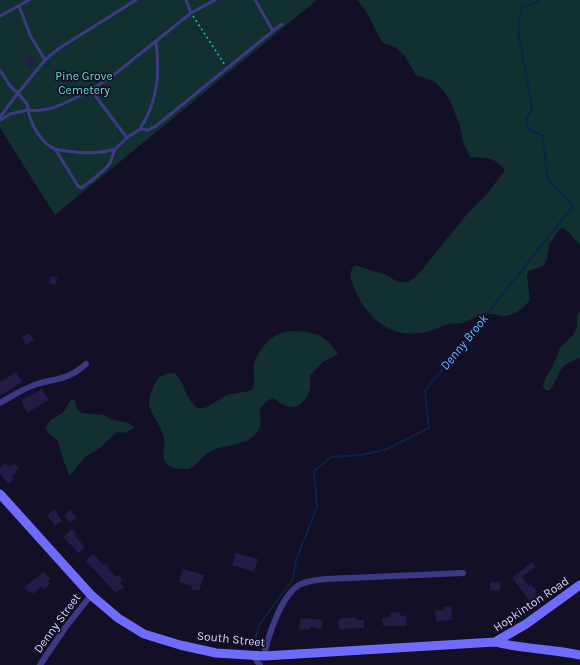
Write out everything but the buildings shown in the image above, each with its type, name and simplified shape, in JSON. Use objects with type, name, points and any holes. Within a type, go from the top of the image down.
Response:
[{"type":"main road","name":"South Street","points":[[0,494],[91,595],[118,618],[144,634],[216,653],[264,656],[495,642]]},
{"type":"main road","name":"Hopkinton Road","points":[[495,642],[526,624],[580,585]]},
{"type":"main road","points":[[495,642],[580,655]]},
{"type":"street","points":[[0,403],[36,384],[69,376],[77,372],[86,364]]},
{"type":"street","points":[[264,656],[269,635],[285,600],[298,586],[306,582],[463,573]]},
{"type":"street","name":"Denny Street","points":[[40,665],[65,628],[91,595]]},
{"type":"street","points":[[252,655],[260,665]]},
{"type":"lane","points":[[0,16],[29,0]]},
{"type":"lane","points":[[0,118],[45,60],[58,49],[136,0]]},
{"type":"lane","points":[[186,0],[191,13]]},
{"type":"lane","points":[[0,118],[28,110],[38,111],[55,107],[91,90],[115,74],[191,13],[215,0]]},
{"type":"lane","points":[[255,0],[273,31]]},
{"type":"lane","points":[[19,6],[30,35],[45,60]]},
{"type":"lane","points":[[140,129],[148,130],[156,126],[282,24]]},
{"type":"lane","points":[[0,70],[10,86],[27,104],[29,118],[49,147],[74,152],[106,152],[115,149],[140,129],[147,118],[156,88],[159,71],[156,42]]},
{"type":"lane","points":[[91,90],[127,138]]},
{"type":"lane","points":[[55,149],[78,186],[81,188],[105,170],[110,163],[115,149]]},
{"type":"path","points":[[191,13],[227,68]]},
{"type":"green space","name":"Pine Grove Cemetery","points":[[0,0],[317,0],[55,215],[0,128]]},
{"type":"green space","points":[[357,0],[580,0],[580,245],[566,230],[562,228],[559,230],[549,245],[547,259],[543,266],[529,271],[527,276],[530,300],[516,312],[505,316],[485,314],[462,323],[449,324],[425,332],[409,334],[399,332],[380,323],[365,308],[360,300],[350,277],[351,271],[355,265],[386,275],[398,282],[408,282],[416,277],[468,213],[486,195],[505,170],[493,160],[470,157],[463,142],[460,126],[451,103],[444,91],[435,82],[416,75],[404,55],[395,47],[383,43],[368,15]]},
{"type":"green space","points":[[580,311],[580,358],[569,362],[559,373],[549,391],[545,390],[543,386],[545,379],[552,368],[560,348],[573,335],[577,328],[577,315]]},
{"type":"green space","points":[[291,331],[313,333],[318,335],[328,342],[338,354],[323,362],[310,375],[309,393],[301,404],[293,407],[285,405],[273,398],[262,406],[260,410],[261,422],[258,431],[247,440],[242,443],[211,451],[189,469],[174,468],[166,463],[163,457],[163,434],[151,411],[149,402],[153,387],[158,378],[168,373],[176,374],[193,404],[197,407],[205,408],[225,396],[252,390],[254,384],[255,360],[260,351],[275,336]]},
{"type":"green space","points":[[74,399],[77,409],[82,413],[104,415],[110,419],[129,423],[134,427],[126,432],[117,432],[101,447],[84,458],[69,477],[60,446],[55,438],[46,429],[49,422],[61,414],[71,400]]},
{"type":"waterway","name":"Denny Brook","points":[[254,644],[259,625],[293,579],[296,560],[317,507],[314,471],[331,457],[361,455],[385,450],[429,428],[425,391],[573,206],[547,178],[543,136],[528,129],[526,119],[532,109],[518,30],[521,9],[540,0]]}]
